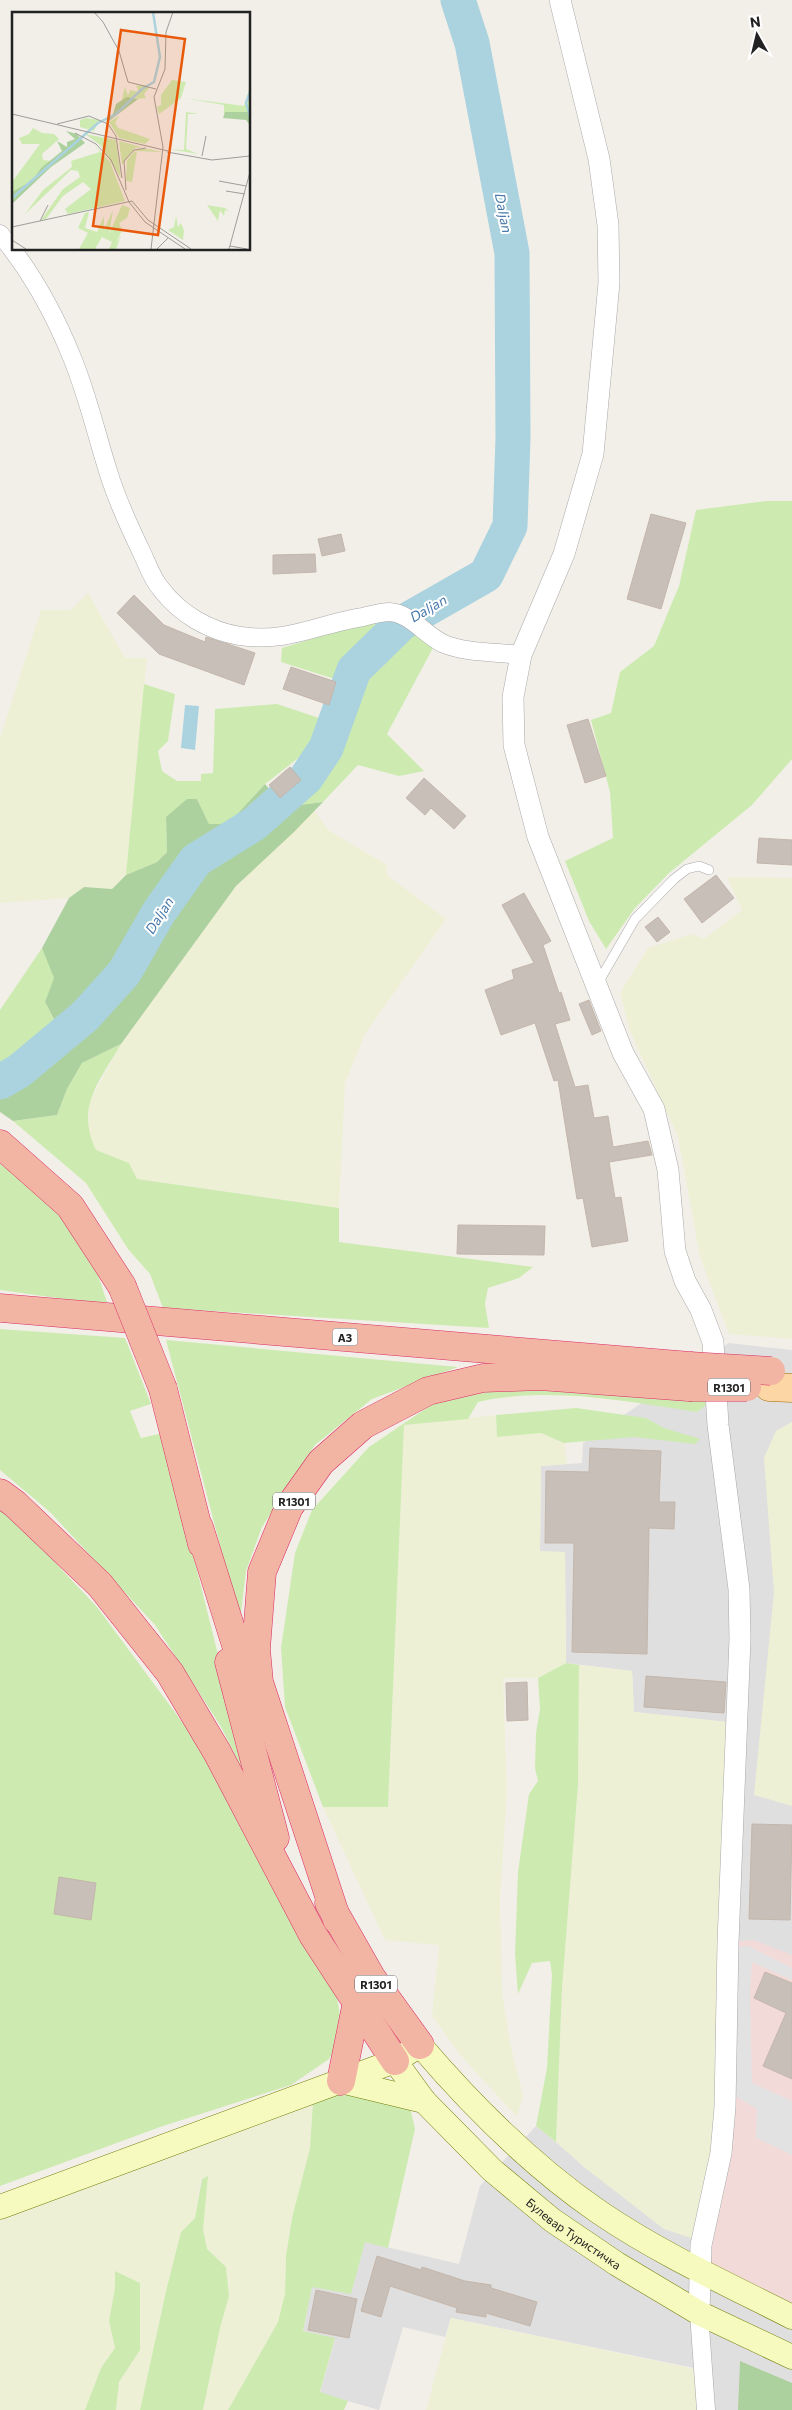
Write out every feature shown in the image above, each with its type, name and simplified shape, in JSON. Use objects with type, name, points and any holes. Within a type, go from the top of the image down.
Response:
[{"type":"highway","name":"R1301","points":[[3,1146],[70,1206],[122,1286],[163,1389],[272,1830],[313,1935]]},
{"type":"highway","points":[[0,1303],[87,1314]]},
{"type":"highway","name":"A3","points":[[0,1308],[87,1314],[689,1378]]},
{"type":"highway","name":"A3","points":[[0,1322],[689,1378],[781,1379]]},
{"type":"highway","name":"R1301","points":[[337,1920],[259,1682],[256,1657],[262,1572],[289,1507],[321,1462],[363,1425],[428,1391],[483,1378],[540,1376],[689,1378]]},
{"type":"highway","name":"R1301","points":[[0,1493],[100,1585],[170,1673],[217,1752],[313,1935],[395,2061]]},
{"type":"highway","name":"R1301","points":[[198,1527],[295,1834],[337,1920],[371,1977],[420,2045]]},
{"type":"highway","points":[[342,2081],[357,2002]]},
{"type":"main road","name":"R1301","points":[[420,2045],[456,2087],[502,2134],[551,2175],[600,2212],[702,2271],[792,2317]]},
{"type":"main road","points":[[0,2208],[395,2061],[420,2045]]},
{"type":"main road","name":"Булевар Туристичка","points":[[395,2061],[424,2101],[492,2170],[552,2220],[617,2264],[699,2313],[792,2357]]},
{"type":"main road","points":[[342,2081],[424,2101]]},
{"type":"street","points":[[560,0],[599,160],[608,225],[609,283],[593,454],[564,554],[521,655],[513,697],[514,745],[538,837],[623,1053],[654,1109],[668,1170],[675,1251],[685,1281],[701,1310],[713,1342],[718,1425],[739,1589],[740,1639],[728,1942],[725,2107],[721,2153],[701,2245],[702,2271],[699,2313],[706,2410]]},
{"type":"street","points":[[0,234],[12,249]]},
{"type":"street","points":[[13,250],[42,293],[71,354],[89,405],[109,474],[136,541],[159,588],[179,609],[202,624],[237,635],[266,639],[288,636],[353,618],[391,612],[406,618],[430,637],[446,645],[464,649],[521,655]]},
{"type":"lane","points":[[597,985],[635,919],[668,885],[687,869],[700,866],[709,870]]},
{"type":"shaded area","points":[[729,1343],[792,1350],[792,2410],[697,2410],[694,2368],[451,2318],[445,2337],[403,2327],[379,2410],[320,2393],[335,2339],[303,2331],[312,2286],[365,2242],[459,2264],[480,2186],[536,2126],[664,2229],[726,1722],[634,1712],[632,1671],[566,1663],[565,1552],[540,1552],[541,1466],[582,1463],[583,1443]]},
{"type":"shaded area","points":[[754,1940],[792,1955],[792,2317],[702,2271],[728,1942]]},
{"type":"shaded area","points":[[748,1946],[792,1968],[792,1980],[752,1962],[750,1993],[752,2083],[792,2101],[792,2155],[756,2138],[757,2109],[735,2096],[734,1947]]},
{"type":"green space","points":[[766,501],[792,501],[792,759],[752,805],[669,873],[635,908],[606,949],[589,921],[565,861],[613,838],[610,792],[591,720],[611,713],[620,672],[654,646],[679,586],[696,510]]},
{"type":"green space","points":[[88,593],[125,658],[147,658],[126,875],[112,889],[84,887],[69,898],[0,903],[0,738],[41,610],[71,610]]},
{"type":"green space","points":[[380,618],[394,619],[434,646],[387,734],[424,771],[399,776],[358,765],[323,802],[285,807],[306,787],[325,763],[310,749],[265,784],[228,824],[209,824],[197,799],[166,817],[167,852],[157,862],[126,875],[144,684],[175,694],[168,741],[158,751],[162,771],[177,781],[201,781],[201,774],[213,773],[215,709],[277,704],[322,719],[329,717],[341,681],[281,662],[282,648]]},
{"type":"green space","points":[[265,784],[285,807],[323,802],[236,886],[121,1044],[82,1063],[67,1089],[57,1115],[13,1121],[0,1112],[0,1071],[16,1061],[55,1021],[45,1002],[54,978],[42,948],[69,898],[84,887],[112,889],[126,875],[157,862],[167,852],[166,817],[187,799],[197,799],[209,824],[228,824]]},
{"type":"green space","points":[[314,810],[328,830],[387,865],[387,875],[446,919],[365,1034],[345,1083],[339,1208],[137,1179],[129,1163],[96,1150],[88,1133],[89,1102],[121,1044],[236,886]]},
{"type":"green space","points":[[727,877],[792,878],[792,1339],[729,1334],[700,1257],[678,1137],[630,1031],[620,993],[648,948],[692,934],[704,939],[742,910]]},
{"type":"green space","points":[[42,948],[55,978],[45,1002],[55,1021],[16,1061],[0,1071],[0,1010]]},
{"type":"green space","points":[[121,1044],[98,1082],[89,1107],[88,1120],[90,1134],[96,1150],[129,1163],[137,1179],[339,1208],[339,1242],[533,1267],[519,1278],[488,1288],[485,1304],[489,1328],[163,1308],[150,1274],[128,1249],[86,1183],[13,1121],[57,1115],[67,1089],[82,1063]]},
{"type":"green space","points":[[0,1164],[25,1180],[51,1205],[75,1233],[93,1263],[107,1302],[93,1303],[0,1290]]},
{"type":"green space","points":[[0,1329],[125,1338],[151,1404],[130,1411],[141,1438],[159,1434],[164,1437],[250,1784],[220,1725],[155,1625],[50,1512],[0,1470]]},
{"type":"green space","points":[[166,1340],[458,1367],[372,1399],[315,1445],[262,1527],[246,1571],[240,1621]]},
{"type":"green space","points":[[493,1387],[707,1392],[705,1406],[697,1412],[587,1397],[532,1395],[478,1402],[468,1419],[404,1425],[388,1807],[323,1807],[285,1707],[281,1648],[295,1553],[312,1510],[369,1447],[437,1401]]},
{"type":"green space","points":[[576,1408],[646,1418],[664,1428],[700,1439],[695,1444],[634,1437],[564,1443],[541,1433],[497,1437],[496,1415]]},
{"type":"green space","points":[[496,1415],[497,1437],[541,1433],[564,1443],[567,1464],[541,1466],[540,1551],[565,1552],[566,1663],[538,1678],[503,1678],[507,1792],[500,1899],[502,1993],[511,2047],[523,2095],[517,2117],[462,2057],[432,2016],[439,1945],[385,1940],[323,1807],[388,1806],[404,1425]]},
{"type":"green space","points":[[792,1422],[792,1806],[754,1795],[774,1592],[764,1458],[776,1431]]},
{"type":"green space","points":[[0,1507],[15,1520],[97,1607],[202,1749],[336,1990],[341,2023],[335,2049],[329,2059],[291,2085],[160,2127],[0,2186]]},
{"type":"green space","points":[[566,1663],[579,1665],[578,1785],[562,1988],[556,2142],[536,2126],[547,2068],[552,1975],[550,1961],[532,1963],[518,1994],[515,1954],[518,1872],[529,1794],[538,1781],[535,1768],[536,1733],[540,1709],[538,1678]]},
{"type":"green space","points":[[579,1665],[632,1671],[634,1712],[727,1722],[716,2117],[709,2186],[694,2239],[664,2229],[584,2167],[556,2142],[562,1988],[578,1785]]},
{"type":"green space","points":[[344,2089],[409,2103],[415,2129],[388,2248],[365,2242],[351,2294],[312,2287],[303,2331],[335,2338],[320,2392],[348,2401],[344,2410],[228,2410],[278,2322],[285,2294],[286,2256],[292,2218],[310,2148],[313,2102]]},
{"type":"green space","points":[[313,2102],[310,2148],[292,2218],[286,2256],[285,2294],[278,2322],[228,2410],[203,2410],[220,2328],[229,2296],[226,2267],[207,2249],[203,2229],[207,2176],[201,2179],[195,2218],[181,2232],[140,2410],[116,2410],[119,2382],[140,2350],[140,2283],[115,2271],[115,2288],[109,2321],[115,2348],[101,2368],[85,2410],[0,2410],[0,2218]]},
{"type":"green space","points":[[208,2176],[203,2229],[207,2249],[226,2267],[229,2296],[220,2328],[203,2410],[140,2410],[181,2232],[195,2218],[202,2179]]},
{"type":"green space","points":[[115,2271],[140,2283],[140,2350],[119,2382],[116,2410],[85,2410],[101,2368],[115,2348],[109,2321],[115,2288]]},
{"type":"green space","points":[[451,2318],[695,2369],[697,2410],[426,2410]]},
{"type":"green space","points":[[740,2361],[792,2383],[792,2410],[738,2410]]},
{"type":"water","points":[[185,705],[199,706],[195,750],[181,748]]},
{"type":"building","points":[[651,514],[686,523],[661,609],[627,599]]},
{"type":"building","points":[[341,534],[345,551],[322,556],[318,539]]},
{"type":"building","points":[[315,554],[316,572],[273,574],[273,555]]},
{"type":"building","points":[[134,595],[164,625],[205,642],[206,637],[255,653],[244,685],[159,654],[117,613]]},
{"type":"building","points":[[291,667],[336,682],[329,705],[283,689]]},
{"type":"building","points":[[588,719],[606,776],[585,783],[567,725]]},
{"type":"building","points":[[290,767],[301,780],[280,798],[269,785]]},
{"type":"building","points":[[424,778],[466,816],[454,829],[431,808],[425,815],[406,798]]},
{"type":"building","points":[[759,838],[792,840],[792,865],[757,863]]},
{"type":"building","points":[[716,875],[734,898],[702,923],[684,899]]},
{"type":"building","points":[[524,893],[551,941],[543,945],[570,1020],[555,1024],[575,1087],[588,1085],[594,1118],[608,1116],[613,1147],[648,1141],[652,1155],[609,1162],[615,1198],[621,1197],[628,1241],[592,1247],[583,1198],[577,1199],[558,1080],[554,1081],[535,1023],[501,1035],[485,990],[514,979],[512,970],[534,963],[502,905]]},
{"type":"building","points":[[658,917],[670,932],[657,942],[645,927]]},
{"type":"building","points":[[589,1000],[601,1031],[592,1035],[579,1004]]},
{"type":"building","points":[[458,1225],[545,1226],[544,1255],[457,1254]]},
{"type":"building","points":[[590,1448],[661,1451],[659,1502],[675,1502],[674,1529],[649,1528],[647,1654],[572,1652],[574,1543],[545,1543],[546,1471],[589,1472]]},
{"type":"building","points":[[646,1676],[726,1682],[724,1713],[644,1707]]},
{"type":"building","points":[[527,1682],[528,1720],[507,1721],[506,1683]]},
{"type":"building","points":[[752,1824],[792,1825],[790,1920],[749,1919]]},
{"type":"building","points":[[59,1877],[96,1883],[91,1920],[54,1914]]},
{"type":"building","points":[[765,1972],[792,1983],[792,2079],[763,2066],[786,2013],[754,1998]]},
{"type":"building","points":[[377,2256],[421,2270],[422,2267],[465,2281],[491,2285],[491,2288],[537,2302],[530,2326],[486,2313],[486,2317],[456,2312],[457,2308],[390,2286],[381,2317],[361,2311]]},
{"type":"building","points":[[316,2290],[357,2299],[349,2338],[308,2330]]},
{"type":"waterway","name":"Daljan","points":[[0,1082],[19,1071],[85,1016],[124,973],[159,912],[196,860],[254,824],[306,778],[326,748],[354,670],[402,623],[486,575],[510,526],[513,438],[512,253],[472,43],[458,0]]}]
